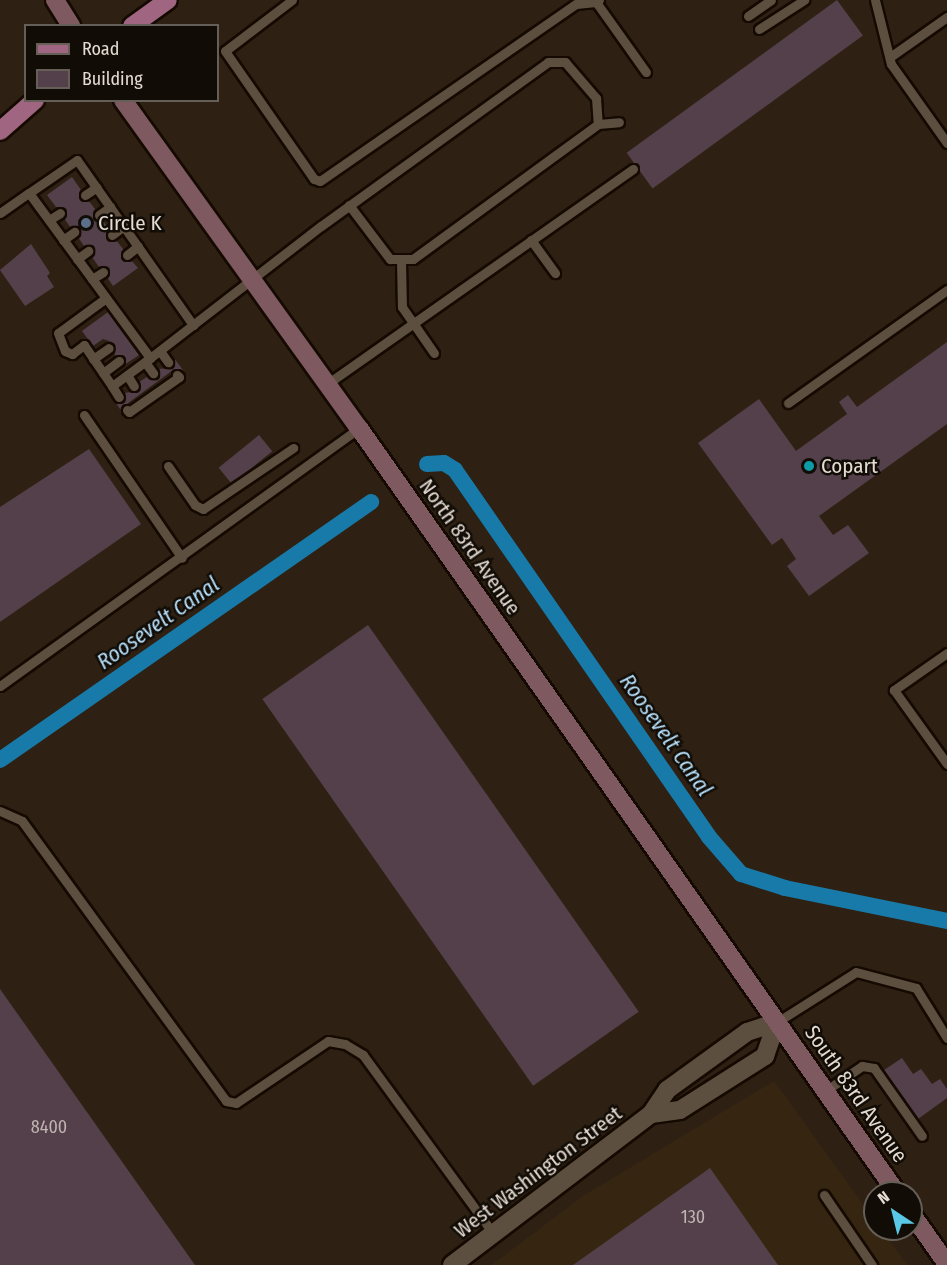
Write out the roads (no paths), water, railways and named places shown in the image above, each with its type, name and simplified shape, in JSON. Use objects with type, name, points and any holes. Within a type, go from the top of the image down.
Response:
[{"type":"main road","points":[[54,0],[70,24]]},
{"type":"main road","points":[[135,24],[168,0]]},
{"type":"main road","points":[[0,131],[33,102]]},
{"type":"main road","name":"North 83rd Avenue","points":[[124,102],[386,466],[777,1022]]},
{"type":"main road","name":"South 83rd Avenue","points":[[777,1022],[889,1181]]},
{"type":"main road","points":[[923,1230],[947,1264]]},
{"type":"street","name":"West Washington Street","points":[[452,1265],[651,1114],[668,1090],[685,1077],[747,1032],[777,1022]]},
{"type":"street","name":"West Washington Street","points":[[651,1114],[680,1110],[765,1056],[777,1022]]},
{"type":"lane","points":[[292,0],[225,51],[317,181],[326,178],[575,2],[597,1],[646,72]]},
{"type":"lane","points":[[748,16],[771,0]]},
{"type":"lane","points":[[759,29],[804,0]]},
{"type":"lane","points":[[875,0],[890,57],[947,143]]},
{"type":"lane","points":[[890,57],[947,17]]},
{"type":"lane","points":[[112,386],[254,281],[350,205],[548,62],[565,62],[596,98],[598,124]]},
{"type":"lane","points":[[350,205],[390,259],[401,261],[413,258],[598,124],[619,122]]},
{"type":"lane","points":[[0,213],[77,160],[194,325]]},
{"type":"lane","points":[[327,384],[633,169]]},
{"type":"lane","points":[[85,195],[97,187]]},
{"type":"lane","points":[[29,193],[106,298],[148,360],[153,373]]},
{"type":"lane","points":[[99,215],[110,207]]},
{"type":"lane","points":[[49,220],[60,213]]},
{"type":"lane","points":[[112,235],[124,226]]},
{"type":"lane","points":[[63,240],[74,232]]},
{"type":"lane","points":[[531,240],[555,273]]},
{"type":"lane","points":[[127,255],[138,246]]},
{"type":"lane","points":[[77,259],[88,251]]},
{"type":"lane","points":[[401,261],[402,307],[434,353]]},
{"type":"lane","points":[[92,279],[103,272]]},
{"type":"lane","points":[[788,403],[947,290]]},
{"type":"lane","points":[[106,298],[58,333],[64,351],[72,354],[84,345],[119,397]]},
{"type":"lane","points":[[93,359],[110,348]]},
{"type":"lane","points":[[160,351],[168,362]]},
{"type":"lane","points":[[103,373],[119,361]]},
{"type":"lane","points":[[127,375],[134,386]]},
{"type":"lane","points":[[127,410],[129,412],[179,377],[177,375]]},
{"type":"lane","points":[[84,415],[182,558]]},
{"type":"lane","points":[[0,686],[182,558],[359,428]]},
{"type":"lane","points":[[168,466],[195,505],[203,509],[293,448]]},
{"type":"lane","points":[[947,653],[894,690],[947,764]]},
{"type":"lane","points":[[0,812],[22,821],[225,1101],[236,1103],[328,1041],[345,1044],[363,1055],[493,1233]]},
{"type":"lane","points":[[777,1022],[856,972],[916,988],[947,1038]]},
{"type":"lane","points":[[825,1091],[862,1066],[874,1068],[922,1136]]},
{"type":"lane","points":[[824,1195],[872,1265]]},
{"type":"waterway","name":"Roosevelt Canal","points":[[427,464],[444,463],[455,470],[709,837],[741,874],[785,888],[947,921]]},
{"type":"waterway","name":"Roosevelt Canal","points":[[0,760],[371,502]]},
{"type":"place","name":"Circle K","points":[[86,223]]},
{"type":"place","name":"Copart","points":[[809,466]]}]
